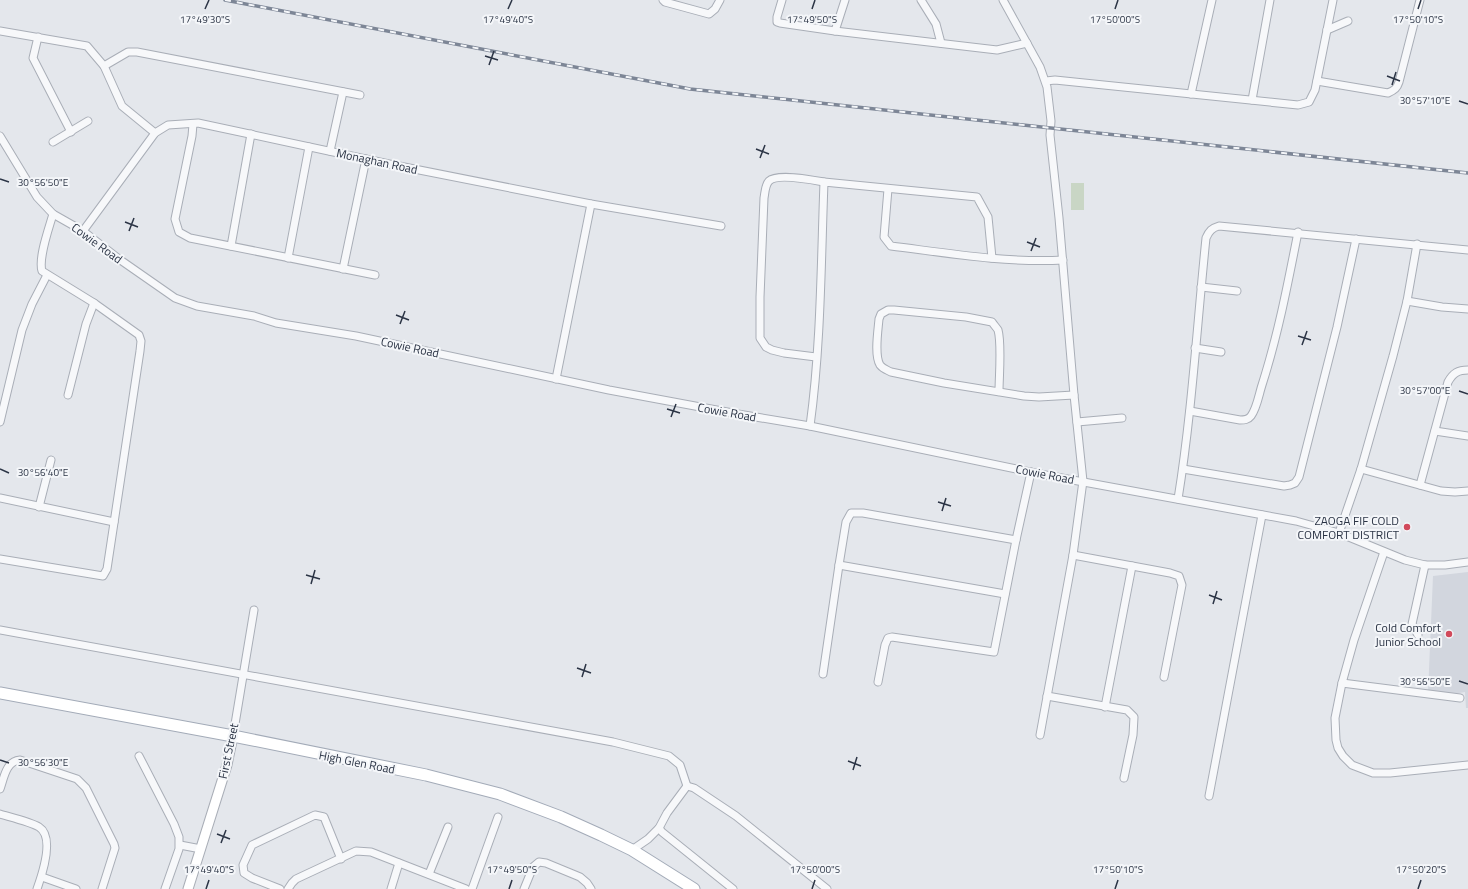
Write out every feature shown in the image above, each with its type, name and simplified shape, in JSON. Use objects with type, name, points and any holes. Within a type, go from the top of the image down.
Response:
[{"type":"main road","name":"High Glen Road","points":[[0,693],[233,736],[426,775],[500,794],[561,817],[632,850],[694,889]]},
{"type":"street","points":[[663,0],[665,2],[709,14],[715,9],[720,0]]},
{"type":"street","points":[[782,0],[777,17],[777,22],[780,23],[997,50],[1027,43]]},
{"type":"street","points":[[836,31],[845,0]]},
{"type":"street","points":[[921,0],[936,24],[941,43]]},
{"type":"street","points":[[1003,0],[1040,67],[1046,81],[1083,481],[1073,555],[1040,735]]},
{"type":"street","points":[[1191,94],[1212,0]]},
{"type":"street","points":[[1252,100],[1270,0]]},
{"type":"street","points":[[1046,81],[1055,80],[1298,105],[1309,102],[1317,82],[1333,0]]},
{"type":"street","points":[[1317,82],[1388,93],[1394,90],[1399,82],[1420,0]]},
{"type":"street","points":[[1327,30],[1348,21]]},
{"type":"street","points":[[0,31],[87,46],[104,66],[122,106],[155,133]]},
{"type":"street","points":[[38,37],[33,58],[71,132]]},
{"type":"street","points":[[104,66],[128,52],[137,52],[360,95]]},
{"type":"street","points":[[330,151],[343,92]]},
{"type":"street","points":[[53,142],[88,121]]},
{"type":"street","name":"Monaghan Road","points":[[83,232],[155,133],[168,125],[198,123],[366,159],[591,204],[721,226]]},
{"type":"street","points":[[193,124],[192,136],[175,219],[179,232],[190,238],[375,275]]},
{"type":"street","points":[[231,246],[251,134]]},
{"type":"street","name":"Cowie Road","points":[[0,136],[37,197],[53,214],[83,232],[176,298],[188,303],[254,316],[276,323],[356,336],[556,379],[738,414],[810,426],[1031,472],[1296,521],[1339,533],[1405,560],[1425,565],[1445,565],[1468,562]]},
{"type":"street","points":[[288,258],[309,147]]},
{"type":"street","points":[[343,269],[366,159]]},
{"type":"street","points":[[816,357],[772,350],[766,347],[760,338],[759,317],[764,198],[768,182],[776,178],[798,178],[888,189],[977,197],[988,217],[992,258]]},
{"type":"street","points":[[810,426],[815,392],[824,182]]},
{"type":"street","points":[[888,189],[884,237],[891,246],[992,258],[1045,261],[1063,260]]},
{"type":"street","points":[[556,379],[591,204]]},
{"type":"street","points":[[0,559],[103,576],[107,569],[141,342],[139,335],[94,303],[47,275],[41,269],[41,260],[53,214]]},
{"type":"street","points":[[1178,499],[1190,411],[1206,238],[1208,232],[1219,226],[1298,232],[1468,250]]},
{"type":"street","points":[[1190,411],[1240,420],[1245,420],[1251,416],[1269,360],[1290,275],[1298,232]]},
{"type":"street","points":[[1183,469],[1244,478],[1278,485],[1290,485],[1295,483],[1299,477],[1337,328],[1356,239]]},
{"type":"street","points":[[1339,533],[1361,468],[1407,301],[1417,244]]},
{"type":"street","points":[[0,422],[22,330],[32,304],[47,275]]},
{"type":"street","points":[[1201,288],[1237,291]]},
{"type":"street","points":[[1407,301],[1442,307],[1468,309]]},
{"type":"street","points":[[68,395],[86,324],[94,303]]},
{"type":"street","points":[[999,392],[1000,360],[998,334],[995,325],[992,322],[966,317],[894,310],[888,310],[881,314],[879,319],[878,359],[884,369],[891,372],[999,392],[1038,397],[1074,396]]},
{"type":"street","points":[[1195,348],[1220,352]]},
{"type":"street","points":[[1420,485],[1448,382],[1452,375],[1461,370],[1468,370]]},
{"type":"street","points":[[1077,422],[1122,418]]},
{"type":"street","points":[[1435,431],[1468,436]]},
{"type":"street","points":[[39,507],[51,460]]},
{"type":"street","points":[[1361,468],[1448,492],[1468,491]]},
{"type":"street","points":[[878,682],[885,644],[888,638],[892,637],[994,652],[1031,472]]},
{"type":"street","points":[[0,498],[114,522]]},
{"type":"street","points":[[823,674],[846,522],[851,513],[863,513],[1016,540]]},
{"type":"street","points":[[1209,796],[1262,515]]},
{"type":"street","points":[[1384,552],[1354,640],[1342,683],[1335,718],[1336,740],[1342,756],[1352,765],[1374,772],[1390,773],[1468,765]]},
{"type":"street","points":[[1073,555],[1179,576],[1182,585],[1164,677]]},
{"type":"street","points":[[839,565],[1005,594]]},
{"type":"street","points":[[1418,635],[1412,624],[1425,565]]},
{"type":"street","points":[[1105,707],[1132,566]]},
{"type":"street","name":"First Street","points":[[188,889],[227,765],[254,610]]},
{"type":"street","points":[[0,630],[627,745],[669,756],[680,765],[687,786]]},
{"type":"street","points":[[1342,683],[1460,698]]},
{"type":"street","points":[[1048,696],[1128,710],[1134,717],[1133,735],[1124,778]]},
{"type":"street","points":[[139,756],[179,834],[180,845],[165,889]]},
{"type":"street","points":[[0,789],[8,766],[12,762],[20,760],[77,779],[86,788],[115,848],[102,889]]},
{"type":"street","points":[[632,850],[648,839],[659,828],[667,813],[687,786]]},
{"type":"street","points":[[687,786],[694,788],[736,816],[826,889]]},
{"type":"street","points":[[0,814],[39,827],[42,830],[48,848],[38,889]]},
{"type":"street","points":[[280,889],[252,878],[244,872],[243,865],[250,848],[258,841],[318,815],[324,817],[341,858]]},
{"type":"street","points":[[472,889],[498,817]]},
{"type":"street","points":[[429,874],[448,827]]},
{"type":"street","points":[[659,828],[733,889]]},
{"type":"street","points":[[180,845],[201,849]]},
{"type":"street","points":[[288,889],[296,879],[356,851],[365,851],[466,889]]},
{"type":"street","points":[[524,889],[533,867],[542,862],[580,877],[591,889]]},
{"type":"street","points":[[391,889],[400,863]]},
{"type":"street","points":[[42,876],[76,889]]},
{"type":"shaded area","name":"Cold Comfort Junior School","points":[[1468,572],[1468,708],[1466,708],[1465,692],[1447,695],[1428,693],[1433,576]]},
{"type":"green space","points":[[1071,183],[1084,183],[1084,210],[1071,210]]},
{"type":"railway","points":[[225,0],[690,89],[1468,173]]},
{"type":"place","name":"ZAOGA FIF COLD COMFORT DISTRICT","points":[[1407,527]]},
{"type":"place","name":"Cold Comfort Junior School","points":[[1449,634]]}]
